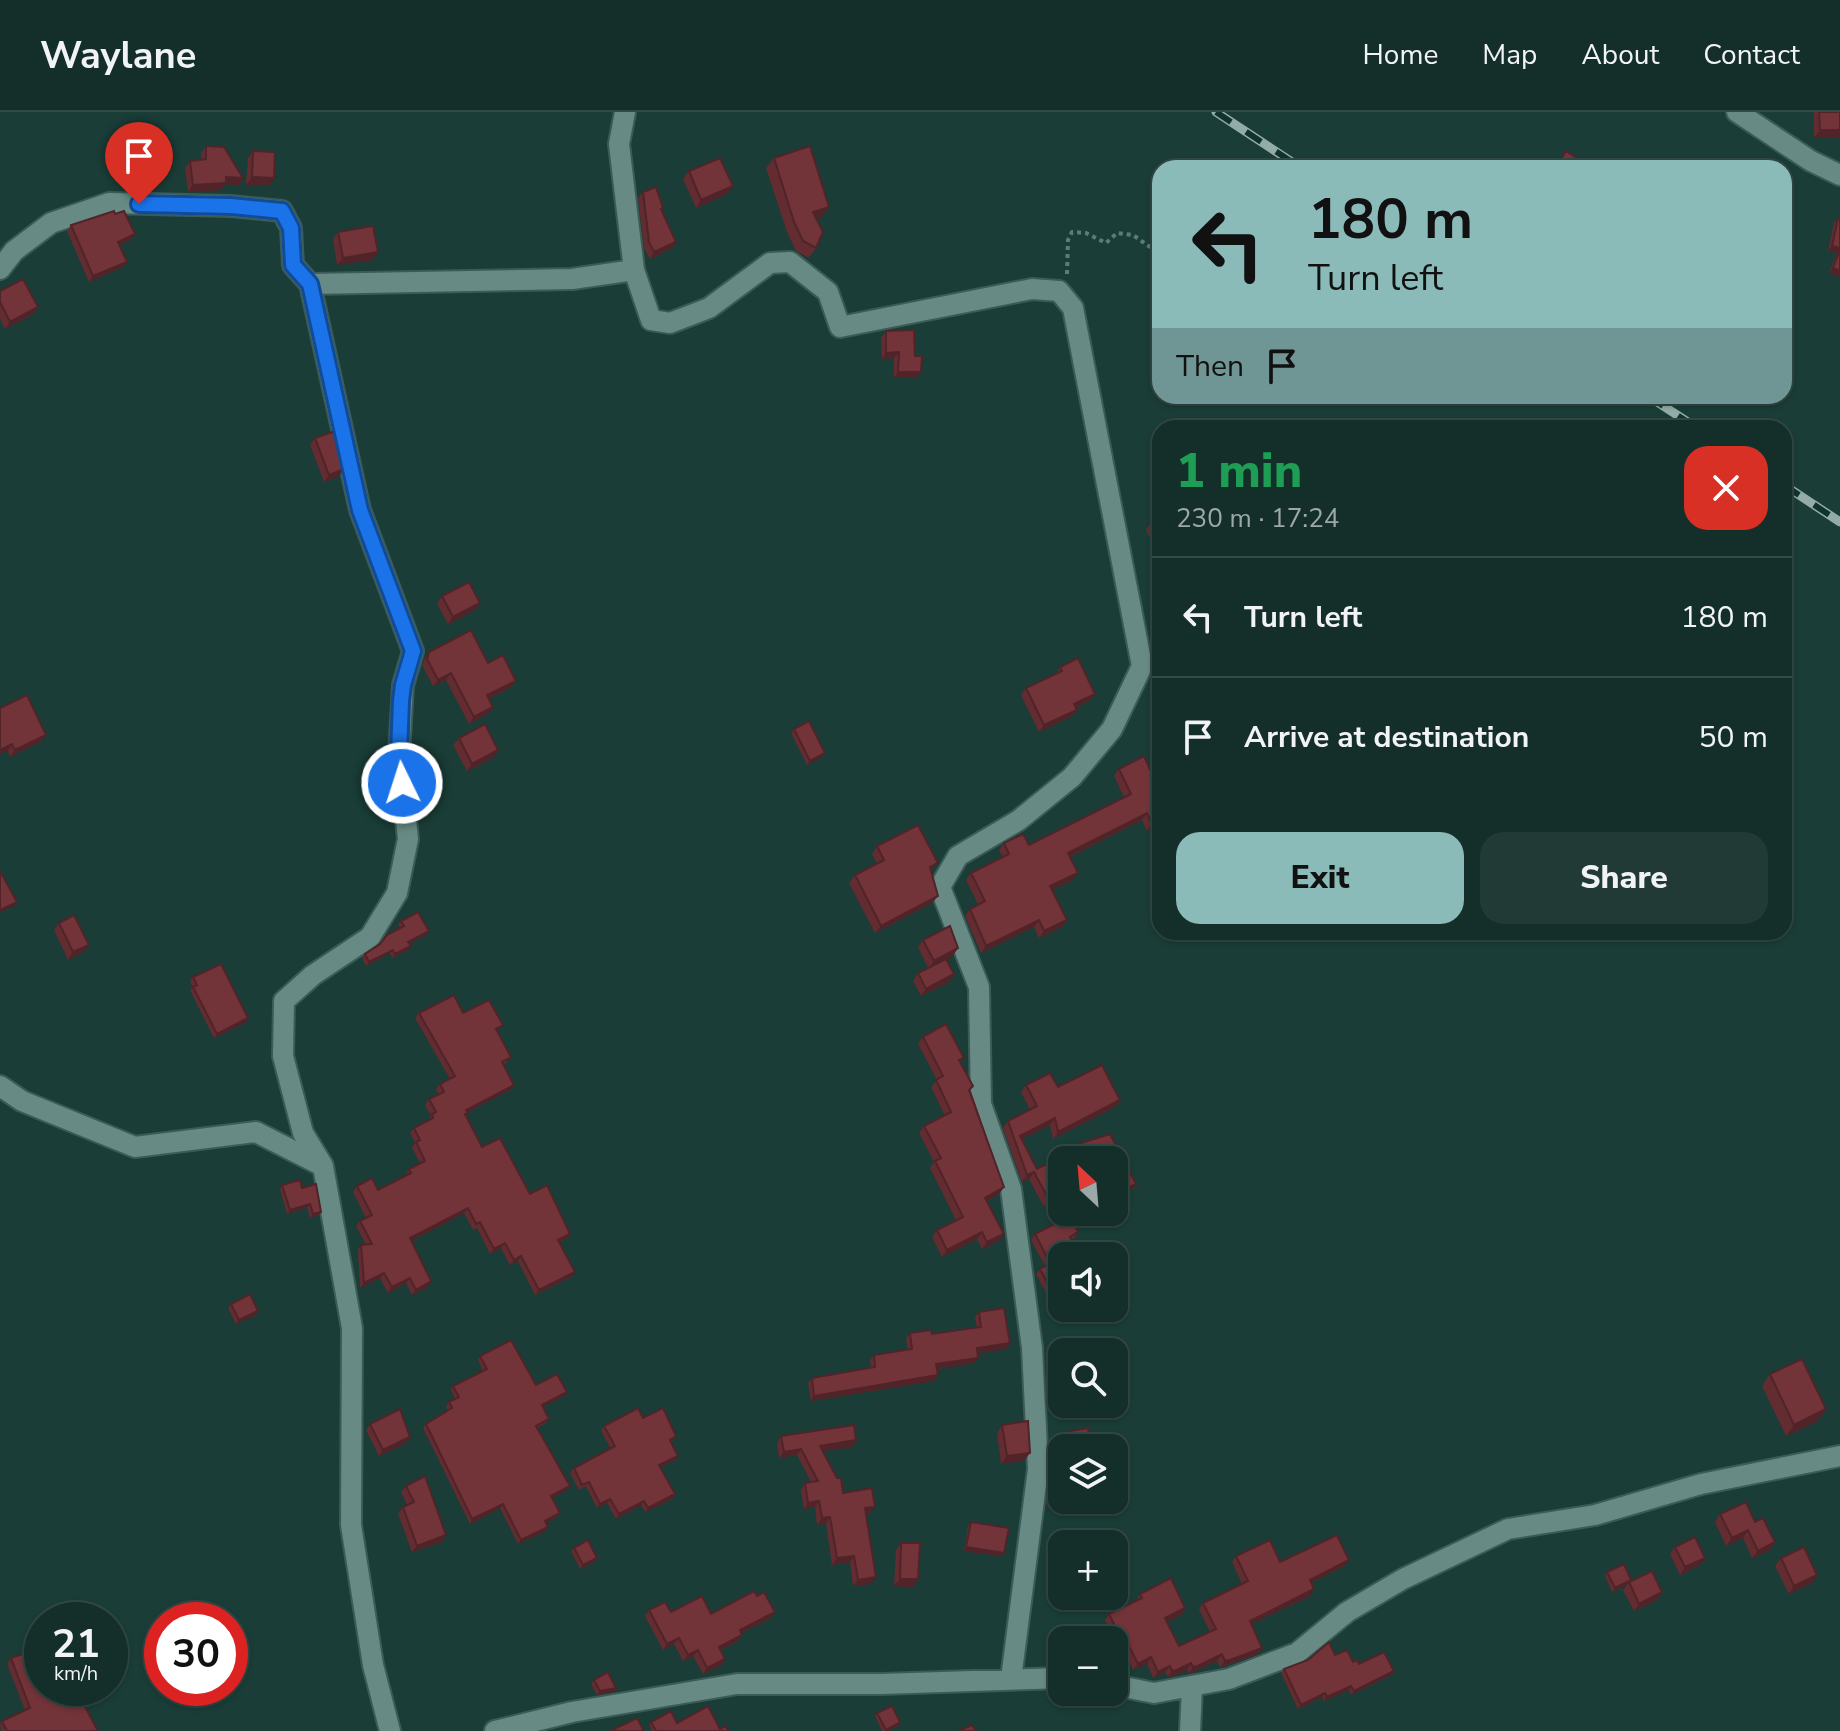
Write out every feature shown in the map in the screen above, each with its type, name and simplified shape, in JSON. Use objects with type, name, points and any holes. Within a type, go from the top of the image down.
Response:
[{"type":"street","points":[[625,112],[619,144],[634,270],[651,320],[670,323],[709,308],[770,263],[790,262],[828,292],[840,327],[1032,289],[1059,291],[1073,308],[1142,666],[1112,729],[1072,777],[1019,820],[958,856],[940,887],[979,987],[981,1104],[1011,1189],[1032,1348],[1038,1469],[1011,1679]]},
{"type":"street","points":[[1737,112],[1811,161],[1840,175]]},
{"type":"street","points":[[0,269],[14,251],[51,223],[109,203],[231,206],[282,211],[291,228],[293,265],[310,284],[360,510],[413,651],[403,685],[400,717],[399,755],[408,839],[397,893],[370,937],[313,975],[284,1001],[283,1056],[303,1133],[323,1166],[352,1328],[351,1525],[373,1665],[390,1731]]},
{"type":"street","points":[[310,284],[572,279],[634,270]]},
{"type":"street","points":[[0,1086],[22,1101],[135,1147],[256,1132],[323,1166]]},
{"type":"street","points":[[1128,1688],[1154,1693],[1229,1679],[1297,1653],[1347,1612],[1403,1579],[1508,1529],[1595,1515],[1701,1484],[1840,1456]]},
{"type":"street","points":[[495,1731],[572,1712],[737,1684],[881,1684],[1048,1678]]},
{"type":"street","points":[[1190,1731],[1192,1686]]},
{"type":"path","points":[[1059,291],[1069,270],[1068,240],[1072,232],[1086,233],[1106,243],[1117,233],[1133,235],[1152,248]]},
{"type":"building","points":[[1819,112],[1840,112],[1840,130],[1820,130]]},
{"type":"building","points":[[206,146],[224,147],[243,178],[226,177],[226,183],[193,185],[190,161],[206,159]]},
{"type":"building","points":[[810,146],[829,207],[813,212],[823,232],[816,248],[803,241],[794,222],[774,158]]},
{"type":"building","points":[[253,151],[275,152],[274,178],[252,177]]},
{"type":"building","points":[[1566,151],[1580,160],[1560,160]]},
{"type":"building","points":[[720,158],[733,186],[701,200],[689,171]]},
{"type":"building","points":[[656,187],[661,209],[676,242],[654,252],[649,242],[643,192]]},
{"type":"building","points":[[114,211],[115,214],[124,211],[135,234],[118,242],[127,262],[93,276],[71,225]]},
{"type":"building","points":[[1840,219],[1840,248],[1832,246]]},
{"type":"building","points":[[373,226],[378,252],[343,258],[338,232]]},
{"type":"building","points":[[1840,249],[1840,271],[1833,268]]},
{"type":"building","points":[[23,279],[38,307],[10,322],[0,302],[0,291]]},
{"type":"building","points":[[914,330],[915,356],[922,356],[921,372],[898,372],[899,352],[886,353],[886,331]]},
{"type":"building","points":[[335,431],[344,469],[329,475],[315,438]]},
{"type":"building","points":[[469,582],[480,603],[453,617],[442,596]]},
{"type":"building","points":[[471,630],[488,663],[503,655],[516,681],[487,695],[493,707],[474,717],[451,673],[438,680],[427,659],[429,652]]},
{"type":"building","points":[[1078,658],[1095,694],[1074,704],[1077,710],[1044,725],[1026,688],[1062,671],[1060,667]]},
{"type":"building","points":[[27,695],[46,735],[15,750],[12,744],[0,750],[0,708]]},
{"type":"building","points":[[809,721],[825,753],[810,761],[794,729]]},
{"type":"building","points":[[485,724],[498,750],[472,764],[459,738]]},
{"type":"building","points":[[1144,756],[1152,774],[1152,824],[1147,813],[1068,853],[1078,873],[1050,886],[1067,920],[1044,931],[1039,920],[986,946],[970,909],[985,901],[971,873],[1009,854],[1004,843],[1023,834],[1029,845],[1131,794],[1119,769]]},
{"type":"building","points":[[918,825],[938,863],[930,867],[938,896],[881,926],[855,875],[884,860],[877,846]]},
{"type":"building","points":[[0,871],[17,902],[0,910]]},
{"type":"building","points":[[418,912],[429,931],[408,942],[411,946],[395,954],[393,950],[369,962],[365,954],[387,935],[404,926],[401,921]]},
{"type":"building","points":[[74,915],[89,945],[73,952],[59,923]]},
{"type":"building","points":[[950,926],[958,948],[934,961],[923,940]]},
{"type":"building","points":[[946,959],[954,974],[926,989],[918,973]]},
{"type":"building","points":[[221,964],[248,1018],[217,1034],[193,987],[197,985],[193,977]]},
{"type":"building","points":[[454,995],[463,1013],[489,1000],[503,1025],[496,1029],[511,1057],[502,1062],[514,1085],[466,1110],[468,1113],[465,1114],[482,1147],[500,1138],[530,1194],[547,1185],[570,1234],[558,1240],[575,1272],[539,1290],[521,1256],[514,1260],[505,1243],[494,1249],[480,1222],[476,1224],[468,1208],[410,1238],[431,1281],[416,1290],[410,1278],[392,1287],[384,1273],[364,1283],[361,1245],[372,1244],[360,1221],[372,1215],[357,1186],[372,1178],[378,1190],[411,1173],[409,1169],[425,1161],[416,1142],[420,1140],[414,1128],[433,1118],[432,1114],[436,1112],[429,1099],[444,1092],[440,1084],[455,1076],[419,1013]]},
{"type":"building","points":[[946,1024],[964,1058],[959,1060],[973,1086],[969,1090],[1004,1187],[985,1198],[1004,1234],[987,1242],[982,1232],[947,1250],[937,1230],[963,1217],[935,1161],[941,1158],[924,1126],[951,1112],[936,1080],[943,1076],[923,1037]]},
{"type":"building","points":[[1102,1065],[1120,1100],[1058,1132],[1055,1118],[1020,1136],[1037,1169],[1048,1164],[1048,1198],[1034,1172],[1027,1175],[1008,1121],[1037,1106],[1026,1085],[1050,1073],[1058,1087]]},
{"type":"building","points":[[1110,1134],[1116,1146],[1072,1146]]},
{"type":"building","points":[[1128,1169],[1136,1184],[1128,1188]]},
{"type":"building","points":[[300,1180],[302,1188],[316,1184],[321,1212],[313,1214],[310,1204],[290,1210],[282,1185]]},
{"type":"building","points":[[1051,1226],[1075,1226],[1078,1232],[1070,1237],[1072,1242],[1048,1242],[1048,1259],[1035,1234]]},
{"type":"building","points":[[1048,1264],[1048,1284],[1040,1269]]},
{"type":"building","points":[[250,1294],[258,1311],[239,1320],[231,1304]]},
{"type":"building","points":[[1004,1308],[1010,1343],[977,1348],[978,1358],[936,1364],[938,1375],[814,1396],[812,1378],[875,1367],[874,1355],[912,1349],[910,1333],[931,1330],[932,1334],[981,1327],[979,1312]]},
{"type":"building","points":[[511,1340],[536,1385],[557,1374],[567,1392],[542,1405],[549,1419],[536,1426],[570,1486],[551,1496],[560,1513],[545,1521],[548,1527],[521,1540],[503,1504],[472,1519],[426,1424],[452,1408],[449,1402],[459,1397],[453,1386],[487,1369],[480,1356]]},
{"type":"building","points":[[1802,1359],[1826,1409],[1794,1425],[1770,1374]]},
{"type":"building","points":[[638,1408],[643,1418],[663,1408],[676,1436],[670,1440],[678,1456],[659,1465],[675,1494],[648,1508],[644,1501],[619,1514],[610,1499],[600,1504],[589,1482],[582,1485],[574,1468],[615,1446],[604,1426]]},
{"type":"building","points":[[400,1409],[410,1437],[383,1450],[370,1424]]},
{"type":"building","points":[[1028,1421],[1030,1453],[1007,1456],[1002,1425]]},
{"type":"building","points":[[854,1425],[856,1440],[820,1446],[837,1478],[841,1478],[843,1493],[872,1488],[875,1507],[865,1508],[876,1577],[858,1580],[854,1556],[837,1558],[830,1517],[822,1518],[819,1501],[808,1503],[805,1483],[818,1481],[801,1449],[784,1452],[781,1436]]},
{"type":"building","points":[[1088,1428],[1089,1434],[1071,1434],[1070,1431]]},
{"type":"building","points":[[425,1476],[446,1535],[417,1546],[403,1507],[414,1502],[406,1486]]},
{"type":"building","points":[[1746,1502],[1755,1522],[1763,1518],[1775,1542],[1758,1551],[1748,1530],[1732,1538],[1720,1514]]},
{"type":"building","points":[[971,1522],[1009,1528],[1004,1553],[966,1547]]},
{"type":"building","points":[[1337,1535],[1349,1560],[1310,1580],[1314,1589],[1250,1621],[1262,1648],[1230,1660],[1225,1661],[1222,1654],[1198,1666],[1193,1667],[1191,1663],[1172,1671],[1170,1666],[1158,1672],[1151,1657],[1138,1664],[1128,1649],[1128,1626],[1115,1626],[1109,1614],[1128,1610],[1128,1605],[1142,1598],[1140,1594],[1171,1578],[1185,1608],[1165,1618],[1179,1646],[1216,1629],[1203,1603],[1248,1581],[1236,1556],[1270,1540],[1280,1562]]},
{"type":"building","points":[[1695,1537],[1705,1558],[1685,1567],[1675,1547]]},
{"type":"building","points":[[588,1540],[597,1558],[583,1565],[574,1548]]},
{"type":"building","points":[[901,1543],[920,1543],[918,1579],[900,1579]]},
{"type":"building","points":[[1804,1547],[1817,1575],[1794,1586],[1781,1558]]},
{"type":"building","points":[[1624,1564],[1631,1580],[1615,1588],[1607,1572]]},
{"type":"building","points":[[1652,1571],[1662,1592],[1639,1604],[1629,1582]]},
{"type":"building","points":[[754,1591],[757,1596],[764,1592],[775,1612],[740,1630],[742,1635],[719,1647],[725,1659],[707,1668],[698,1650],[688,1655],[679,1638],[667,1644],[649,1610],[665,1602],[671,1612],[702,1596],[711,1614]]},
{"type":"building","points":[[1329,1642],[1335,1655],[1347,1650],[1353,1662],[1357,1660],[1359,1664],[1384,1652],[1394,1671],[1354,1691],[1351,1686],[1327,1697],[1325,1693],[1301,1705],[1284,1669],[1308,1660]]},
{"type":"building","points":[[24,1653],[24,1692],[11,1658]]},
{"type":"building","points":[[608,1672],[616,1688],[600,1691],[594,1680]]},
{"type":"building","points":[[85,1706],[98,1731],[7,1731],[2,1721],[30,1708]]},
{"type":"building","points":[[708,1706],[720,1729],[726,1726],[728,1731],[656,1731],[651,1722],[671,1711],[677,1723]]},
{"type":"building","points":[[892,1706],[900,1722],[886,1730],[877,1713]]},
{"type":"building","points":[[637,1718],[644,1731],[610,1731]]},
{"type":"building","points":[[972,1725],[976,1731],[959,1731]]},
{"type":"railway","points":[[1216,112],[1289,160]]},
{"type":"railway","points":[[1660,404],[1685,420]]},
{"type":"railway","points":[[1792,490],[1840,522]]},
{"type":"route","points":[[139,204],[231,206],[282,211],[291,228],[293,265],[310,284],[360,510],[413,651],[401,701],[399,755],[402,783]]}]
